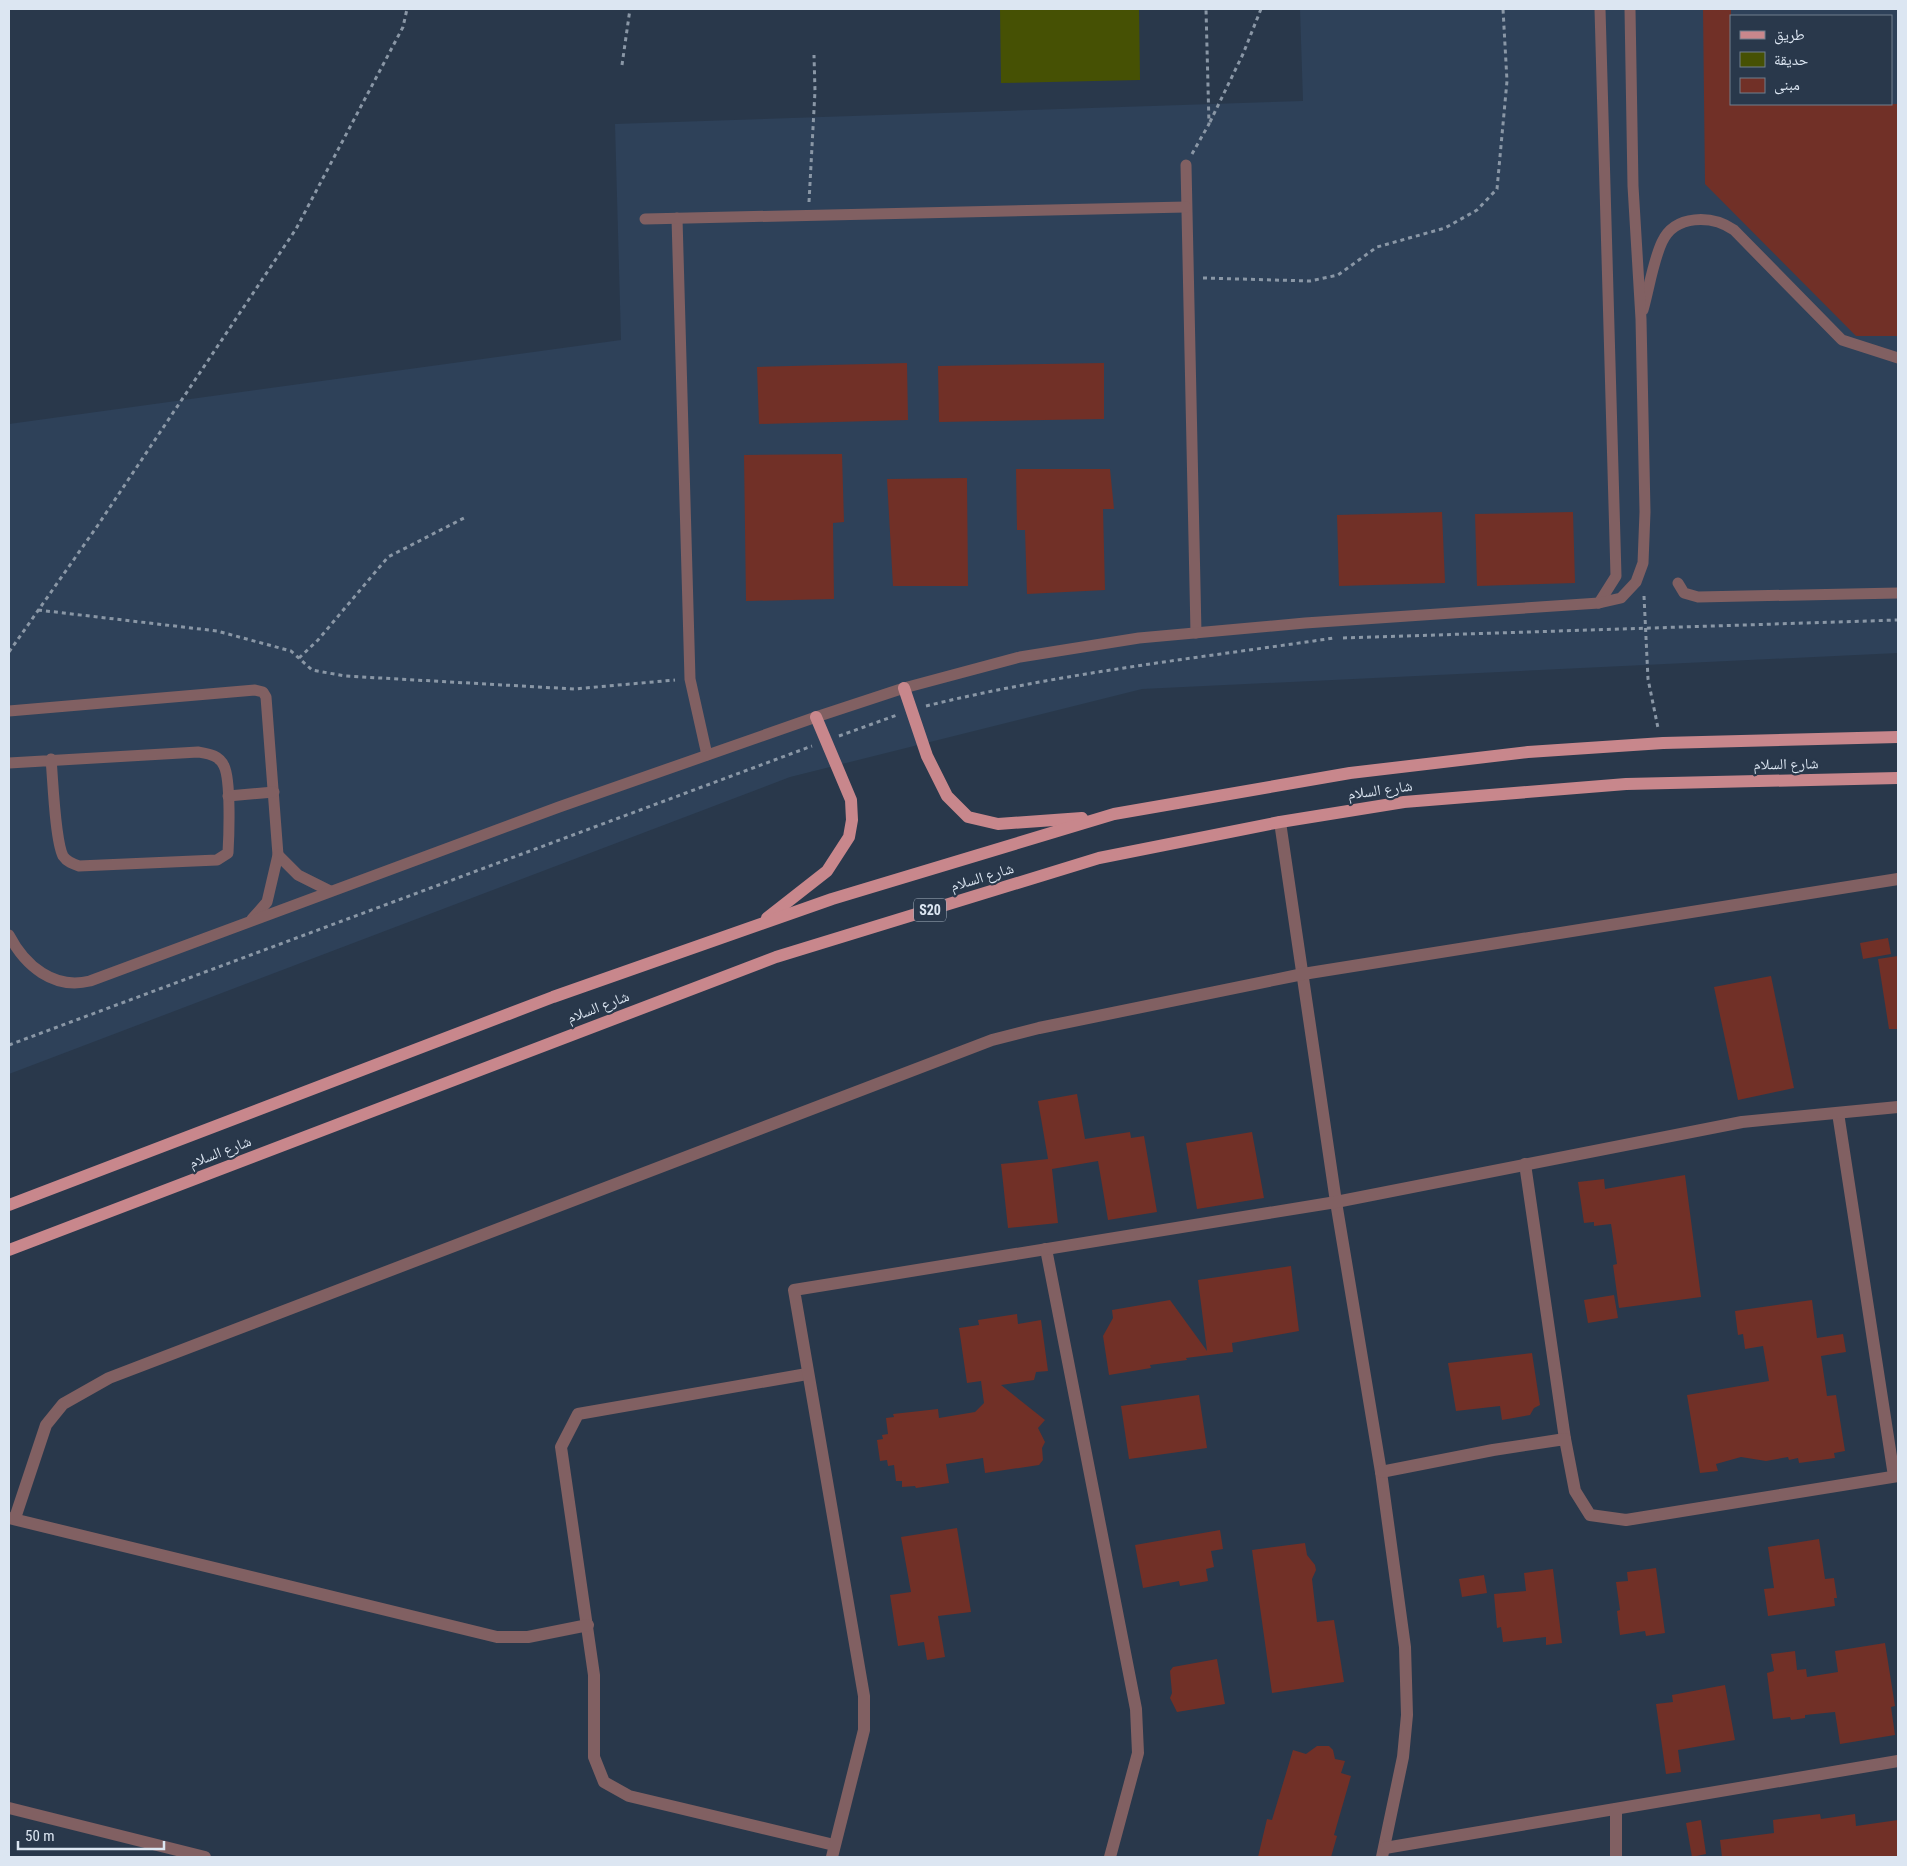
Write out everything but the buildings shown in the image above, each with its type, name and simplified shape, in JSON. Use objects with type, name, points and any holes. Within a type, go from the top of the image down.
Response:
[{"type":"main road","points":[[904,688],[927,756],[947,796],[968,817],[998,824],[1114,814]]},
{"type":"main road","points":[[757,925],[827,871],[849,837],[852,820],[850,800],[816,717]]},
{"type":"main road","name":"شارع السلام","points":[[9,1205],[553,997],[832,899],[1114,814],[1350,773],[1528,752],[1663,743],[1898,737]]},
{"type":"main road","name":"شارع السلام","points":[[9,1250],[776,957],[1099,858],[1280,822],[1404,802],[1626,784],[1898,778]]},
{"type":"street","points":[[1280,822],[1336,1202],[1381,1472],[1401,1613],[1408,1680],[1403,1757],[1384,1853],[1616,1809],[1898,1762]]},
{"type":"street","points":[[588,1625],[528,1637],[498,1637],[12,1518],[46,1425],[63,1404],[109,1378],[992,1040],[1048,1026],[1303,974],[1898,878]]},
{"type":"street","points":[[807,1374],[578,1414],[561,1447],[594,1675],[594,1757],[604,1782],[629,1796],[833,1851],[864,1730],[864,1696],[794,1290],[1336,1202],[1742,1122],[1898,1107]]},
{"type":"street","points":[[1526,1164],[1565,1439],[1575,1491],[1590,1515],[1626,1520],[1896,1476],[1838,1113]]},
{"type":"street","points":[[1046,1249],[1136,1708],[1138,1753],[1110,1857]]},
{"type":"street","points":[[1381,1472],[1493,1450],[1565,1439]]},
{"type":"street","points":[[9,1808],[205,1857]]},
{"type":"street","points":[[1616,1809],[1616,1857]]},
{"type":"lane","points":[[1599,603],[1616,576],[1600,9]]},
{"type":"lane","points":[[9,935],[14,945],[37,971],[61,982],[77,984],[706,755],[904,688],[1020,657],[1139,638],[1599,603],[1621,598],[1636,582],[1643,563],[1645,512],[1641,319],[1633,186],[1630,9]]},
{"type":"lane","points":[[1186,165],[1196,633]]},
{"type":"lane","points":[[645,219],[1186,207]]},
{"type":"lane","points":[[677,218],[690,679],[706,755]]},
{"type":"lane","points":[[1641,319],[1662,242],[1683,223],[1702,218],[1713,220],[1734,230],[1842,340],[1898,358]]},
{"type":"lane","points":[[1678,583],[1684,593],[1698,598],[1898,593]]},
{"type":"lane","points":[[9,711],[255,690],[263,692],[266,697],[278,855],[267,902],[251,921]]},
{"type":"lane","points":[[9,763],[51,759],[198,752],[214,755],[225,767],[230,830],[228,852],[217,860],[79,866],[70,864],[63,855],[57,822],[51,759]]},
{"type":"lane","points":[[228,796],[274,792]]},
{"type":"lane","points":[[278,855],[298,875],[330,891]]},
{"type":"path","points":[[9,652],[98,525],[296,229],[403,27],[407,9]]},
{"type":"path","points":[[622,65],[630,9]]},
{"type":"path","points":[[1206,9],[1209,124]]},
{"type":"path","points":[[1186,165],[1209,124],[1243,54],[1261,9]]},
{"type":"path","points":[[1188,278],[1310,281],[1338,275],[1377,247],[1445,228],[1476,210],[1496,189],[1508,81],[1503,9]]},
{"type":"path","points":[[808,215],[814,54]]},
{"type":"path","points":[[299,658],[318,640],[388,557],[464,518]]},
{"type":"path","points":[[1644,591],[1648,679],[1655,718],[1663,743]]},
{"type":"path","points":[[38,610],[217,632],[291,651],[312,670],[345,676],[574,690],[690,679]]},
{"type":"shaded area","points":[[1300,9],[1898,9],[1898,653],[1142,689],[790,777],[9,1074],[9,424],[621,340],[615,124],[1303,101]]},
{"type":"green space","points":[[1000,9],[1139,9],[1140,80],[1001,83]]}]
